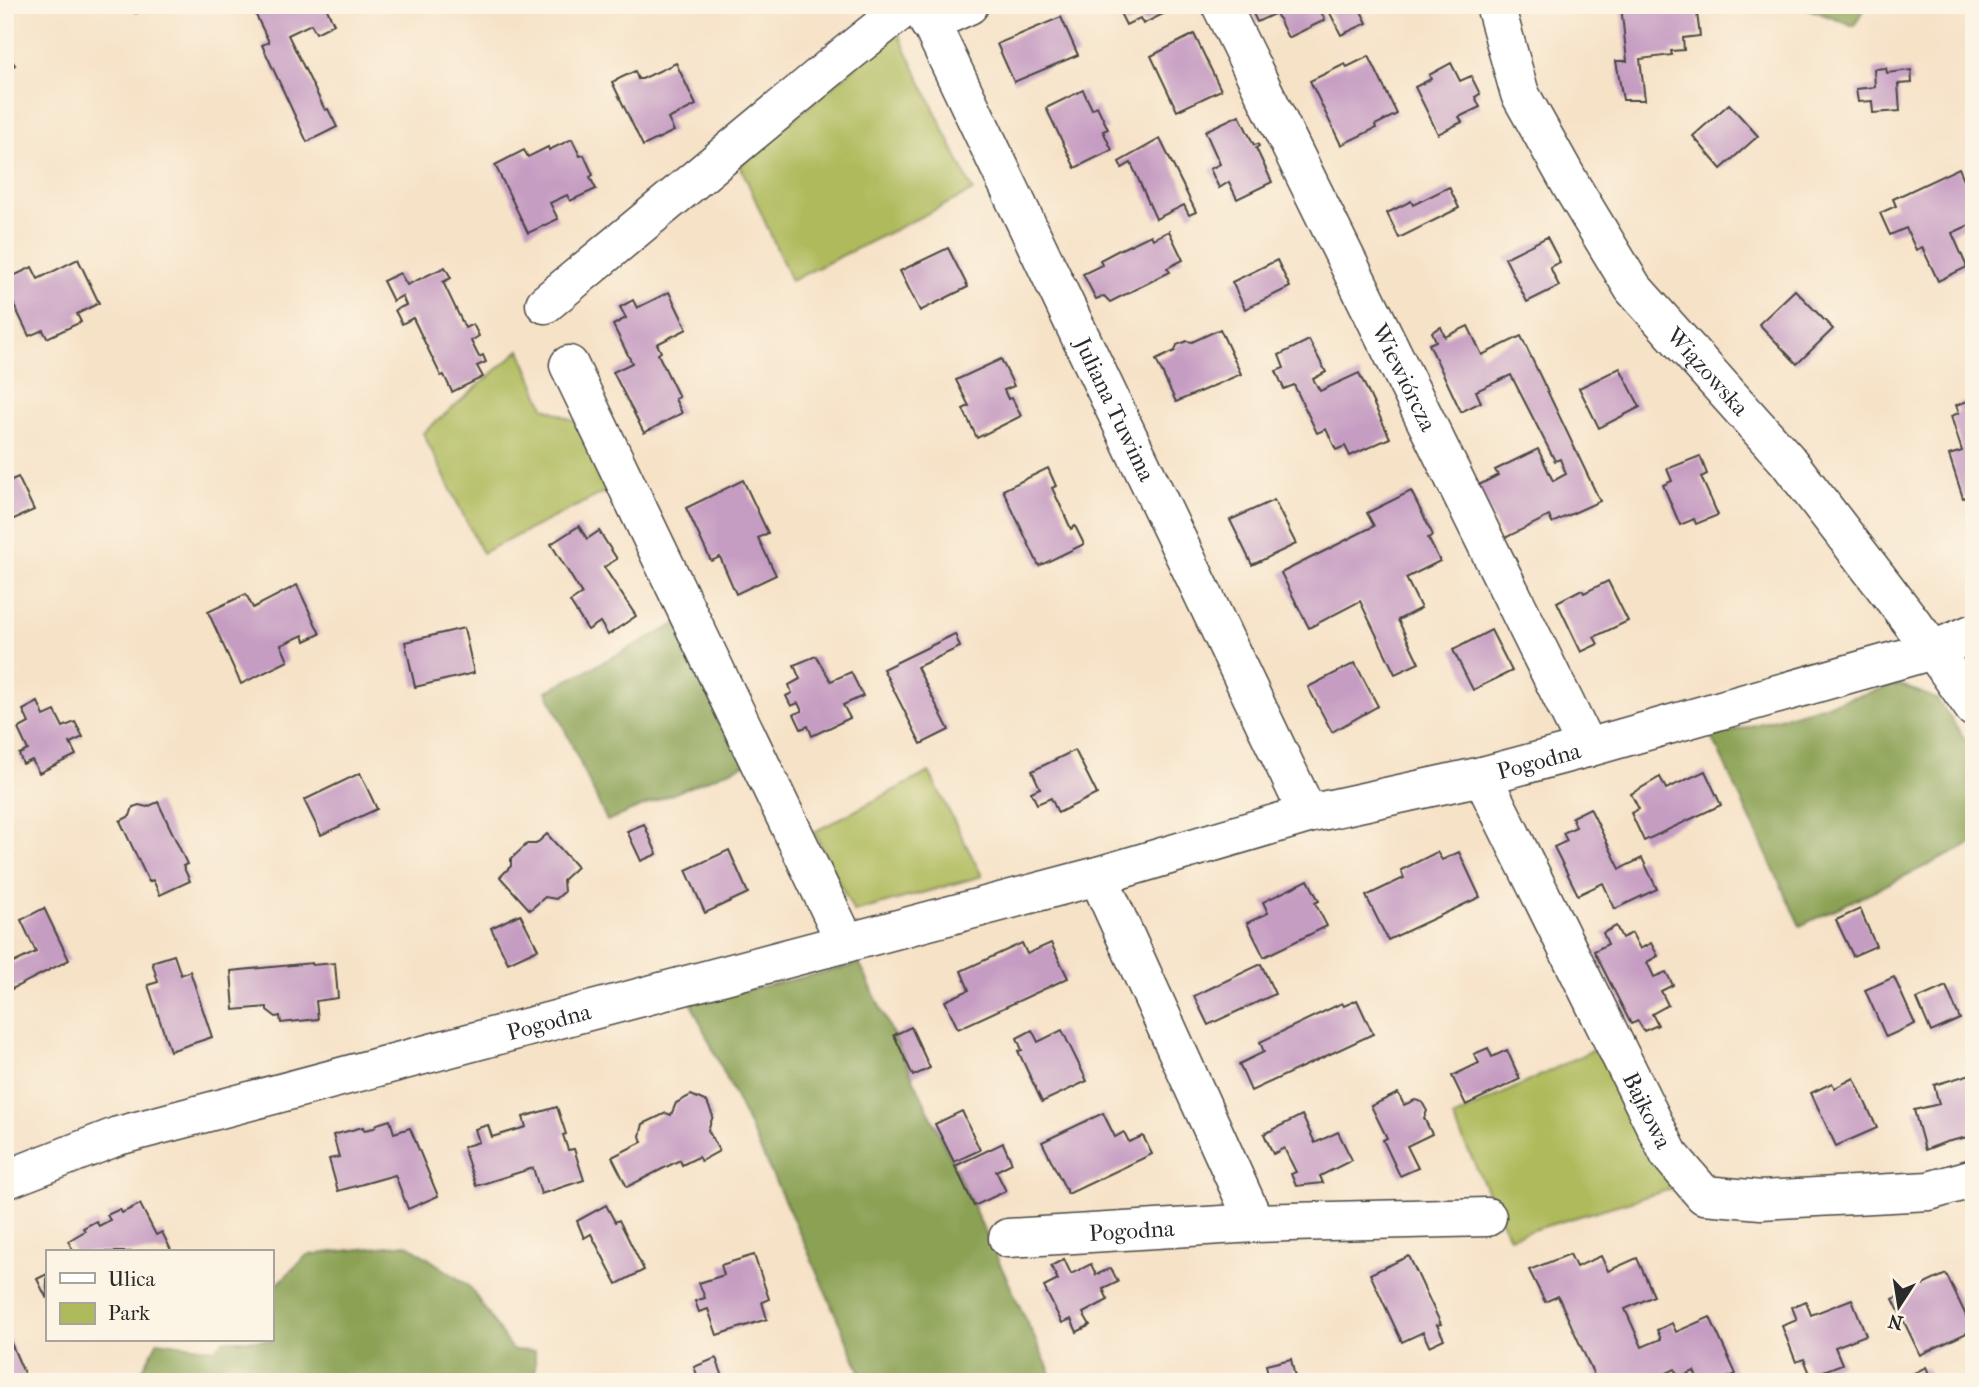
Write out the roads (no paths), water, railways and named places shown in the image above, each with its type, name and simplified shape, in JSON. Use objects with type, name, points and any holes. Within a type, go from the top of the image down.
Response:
[{"type":"street","points":[[545,304],[843,57],[920,11],[969,5]]},
{"type":"street","name":"Wiewiórcza","points":[[1221,5],[1587,748]]},
{"type":"street","name":"Wiązowska","points":[[1495,5],[1520,94],[1633,288],[1787,460],[1933,650],[1974,708]]},
{"type":"street","name":"Juliana Tuwima","points":[[920,11],[1308,814]]},
{"type":"street","points":[[569,365],[846,943]]},
{"type":"street","name":"Pogodna","points":[[5,1180],[118,1136],[1098,876],[1308,814],[1482,776],[1587,748],[1933,650],[1974,633]]},
{"type":"street","name":"Bajkowa","points":[[1482,776],[1669,1154],[1704,1195],[1761,1200],[1929,1191],[1974,1178]]},
{"type":"street","points":[[1098,876],[1255,1223]]},
{"type":"street","name":"Pogodna","points":[[1008,1238],[1255,1223],[1487,1217]]}]
